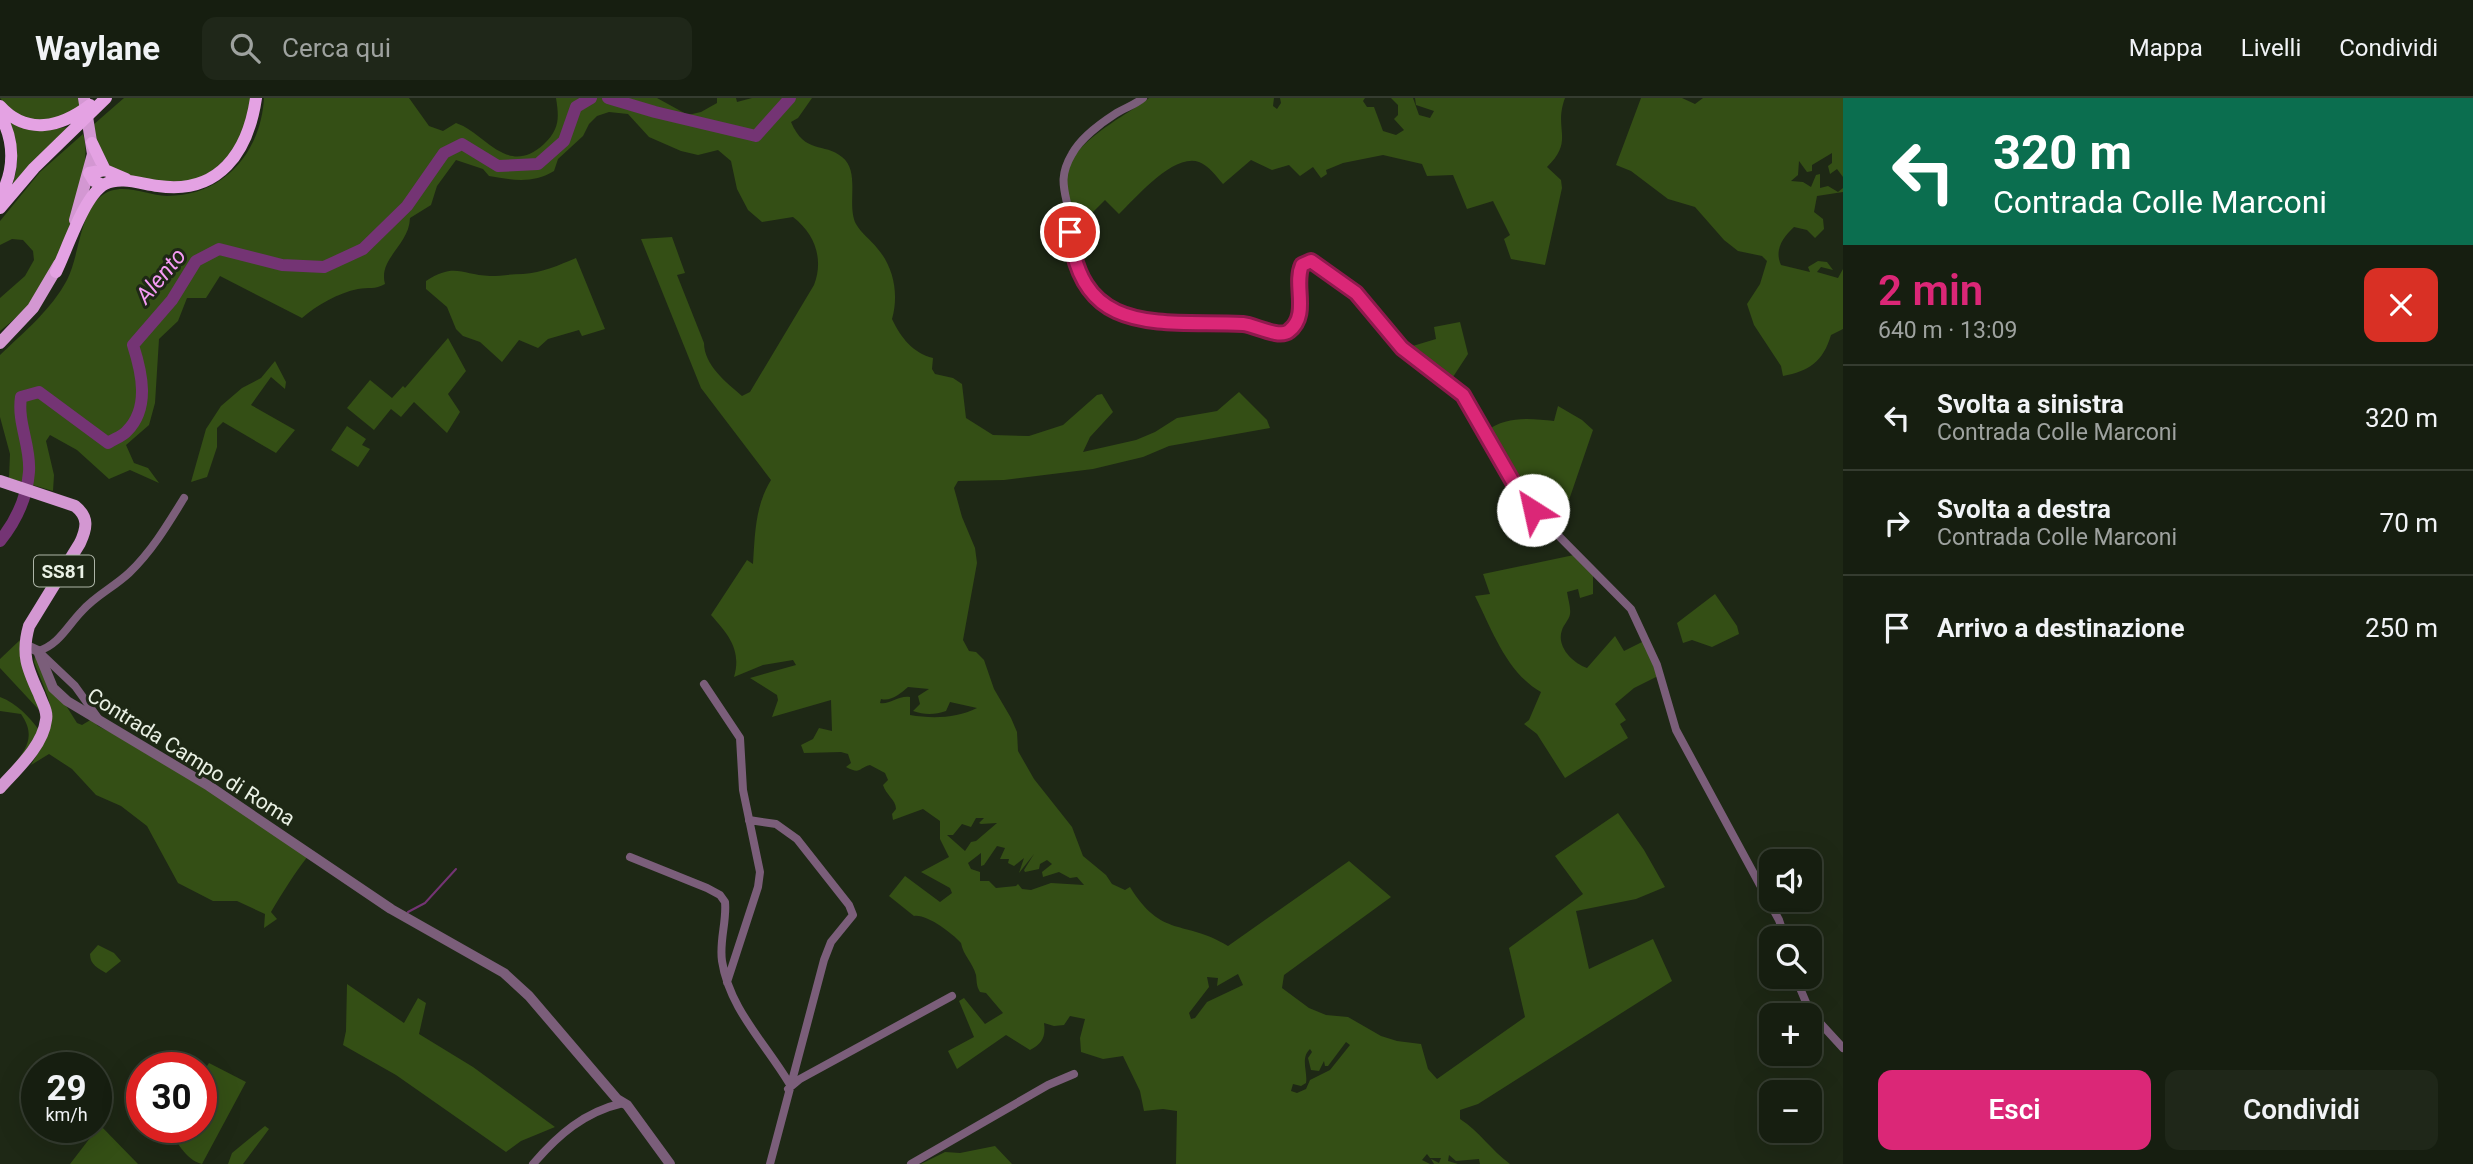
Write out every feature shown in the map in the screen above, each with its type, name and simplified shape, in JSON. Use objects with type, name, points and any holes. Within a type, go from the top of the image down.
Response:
[{"type":"highway","points":[[0,106],[20,121],[45,127],[77,115],[98,98]]},
{"type":"highway","points":[[0,208],[34,168],[106,98]]},
{"type":"highway","points":[[56,272],[85,205],[103,185],[117,181],[182,187],[212,177],[235,159],[243,147],[254,113],[255,98]]},
{"type":"highway","points":[[0,115],[8,133],[12,166],[0,197]]},
{"type":"highway","points":[[91,137],[105,170]]},
{"type":"highway","points":[[103,185],[94,181],[89,173],[105,170],[136,182]]},
{"type":"main road","points":[[0,344],[33,308],[56,272],[89,173],[91,137],[83,98]]},
{"type":"main road","name":"SS81","points":[[5,482],[66,502],[82,512],[86,530],[29,626],[25,645]]},
{"type":"main road","points":[[0,788],[30,753],[46,723],[46,712],[26,662],[25,645]]},
{"type":"street","points":[[1143,98],[1097,129],[1073,150],[1065,166],[1061,181],[1069,215],[1072,248],[1084,283],[1096,298],[1129,317],[1147,321],[1254,325],[1283,334],[1289,332],[1296,323],[1301,310],[1299,275],[1306,261],[1311,261],[1333,274],[1356,293],[1402,348],[1463,395],[1517,489],[1533,510],[1631,609],[1657,665],[1676,730],[1722,811],[1781,926]]},
{"type":"street","points":[[38,651],[54,643],[82,610],[143,559],[184,498]]},
{"type":"street","points":[[25,645],[38,651],[75,686],[99,719]]},
{"type":"street","name":"Contrada Campo di Roma","points":[[38,651],[53,688],[67,701],[209,786],[391,909],[504,974],[529,996],[623,1103],[670,1164]]},
{"type":"street","points":[[704,684],[740,738],[743,790],[760,872],[758,887],[727,982]]},
{"type":"street","points":[[749,820],[776,824],[797,839],[849,905],[853,915],[831,942],[824,960],[769,1164]]},
{"type":"street","points":[[630,857],[679,874],[720,895],[725,902],[722,960],[727,982],[739,1011],[788,1086]]},
{"type":"street","points":[[1801,989],[1810,1012],[1843,1048]]},
{"type":"street","points":[[788,1086],[952,996]]},
{"type":"street","points":[[911,1164],[1048,1085],[1074,1074]]},
{"type":"street","points":[[533,1164],[558,1135],[576,1122],[623,1103]]},
{"type":"green space","points":[[0,98],[78,98],[81,110],[59,119],[38,121],[18,115]]},
{"type":"green space","points":[[124,98],[251,98],[245,127],[230,153],[209,173],[176,183],[128,176],[110,169],[104,162],[97,147],[93,125]]},
{"type":"green space","points":[[264,98],[409,98],[429,126],[443,131],[456,123],[497,150],[519,156],[531,153],[553,133],[558,117],[556,98],[657,98],[688,115],[701,112],[717,103],[717,98],[736,98],[737,102],[752,98],[812,98],[798,118],[791,122],[802,139],[835,153],[848,163],[856,224],[875,245],[891,272],[895,291],[892,319],[908,344],[933,358],[932,369],[935,374],[953,378],[962,384],[966,418],[993,435],[1029,436],[1063,425],[1097,395],[1102,394],[1113,412],[1090,437],[1083,452],[1136,440],[1177,418],[1217,411],[1239,392],[1267,420],[1270,428],[1169,446],[1143,457],[1093,469],[1004,480],[958,481],[954,488],[975,548],[977,563],[963,640],[969,651],[976,652],[984,660],[994,689],[1017,732],[1018,751],[1034,779],[1072,827],[1083,856],[1106,875],[1112,884],[1125,890],[1130,887],[1142,903],[1163,921],[1228,946],[1349,861],[1391,897],[1284,975],[1282,988],[1309,1008],[1326,1015],[1348,1017],[1381,1036],[1421,1044],[1428,1069],[1437,1079],[1525,1017],[1509,948],[1583,894],[1555,856],[1618,813],[1644,850],[1665,887],[1636,899],[1576,911],[1589,969],[1653,939],[1672,981],[1478,1104],[1460,1110],[1460,1119],[1510,1164],[1480,1164],[1479,1159],[1456,1161],[1449,1155],[1448,1161],[1458,1164],[1434,1164],[1431,1159],[1439,1163],[1441,1158],[1430,1158],[1427,1154],[1422,1160],[1430,1164],[1176,1164],[1177,1111],[1144,1111],[1140,1091],[1123,1056],[1103,1059],[1081,1052],[1080,1038],[1085,1019],[1070,1016],[1064,1025],[1044,1023],[1042,1040],[1030,1050],[1006,1035],[957,1069],[948,1051],[974,1037],[959,1001],[964,998],[985,1024],[1003,1013],[986,993],[980,992],[975,971],[961,943],[932,921],[914,916],[889,896],[905,876],[940,902],[952,893],[950,888],[921,872],[949,857],[940,839],[940,821],[923,809],[893,820],[892,814],[896,806],[883,785],[888,780],[885,773],[870,765],[857,771],[846,767],[851,763],[848,754],[841,752],[804,753],[801,745],[813,739],[819,728],[832,731],[831,700],[772,717],[777,695],[750,678],[796,665],[793,660],[763,665],[734,677],[735,651],[728,636],[711,615],[747,560],[753,564],[759,510],[771,480],[701,388],[641,239],[672,237],[685,273],[677,275],[708,359],[717,372],[742,396],[750,392],[814,285],[818,266],[812,239],[793,217],[762,222],[748,210],[737,189],[731,161],[718,150],[698,155],[681,151],[649,137],[628,114],[609,112],[597,116],[589,124],[583,136],[558,159],[554,171],[538,178],[514,180],[489,176],[483,169],[456,160],[437,186],[431,205],[410,218],[405,236],[386,267],[385,284],[343,293],[302,318],[220,276],[206,298],[187,298],[178,321],[159,339],[155,403],[149,425],[126,445],[134,463],[148,468],[159,483],[130,470],[109,479],[77,450],[50,435],[46,441],[54,475],[53,491],[9,478],[10,454],[0,417],[0,355],[61,291],[71,270],[84,224],[93,204],[107,192],[115,190],[167,196],[206,188],[222,179],[247,153],[261,118]],"holes":[[[908,687],[929,689],[918,696],[920,704],[913,711],[917,712],[930,714],[946,711],[950,702],[977,708],[953,716],[927,717],[910,715],[910,697],[880,703],[881,699],[899,694]],[[976,818],[984,818],[979,823],[981,824],[997,823],[976,841],[971,842],[965,851],[947,835],[953,835],[962,824],[971,827]],[[997,846],[1005,848],[1000,859],[1009,859],[1008,863],[1014,866],[1024,858],[1019,873],[1034,854],[1025,872],[1039,869],[1040,864],[1047,860],[1052,864],[1042,872],[1043,877],[1059,872],[1070,878],[1077,877],[1084,885],[1051,883],[1031,890],[1022,889],[1018,884],[996,888],[989,881],[980,881],[980,872],[971,869],[968,863],[981,853],[981,866]],[[1238,974],[1243,985],[1207,1002],[1195,1018],[1191,1019],[1189,1013],[1209,987],[1207,977],[1218,978],[1217,986]],[[1346,1042],[1350,1045],[1330,1070],[1310,1080],[1306,1089],[1297,1093],[1291,1091],[1293,1084],[1301,1086],[1306,1083],[1305,1057],[1310,1049],[1312,1052],[1308,1058],[1311,1070],[1319,1071],[1324,1061],[1325,1066],[1328,1066]]]},
{"type":"green space","points":[[1149,98],[1274,98],[1273,106],[1277,109],[1281,103],[1280,98],[1365,98],[1363,101],[1367,107],[1374,107],[1383,131],[1396,135],[1404,130],[1394,119],[1398,115],[1398,105],[1391,98],[1413,98],[1419,115],[1430,118],[1434,111],[1416,105],[1415,98],[1565,98],[1561,118],[1562,142],[1555,158],[1547,167],[1561,180],[1562,188],[1545,265],[1511,259],[1504,239],[1510,235],[1493,201],[1467,209],[1453,175],[1427,176],[1422,164],[1383,155],[1343,163],[1326,170],[1327,174],[1321,178],[1313,167],[1300,176],[1289,165],[1272,170],[1251,160],[1223,184],[1199,162],[1178,164],[1145,188],[1119,214],[1105,200],[1084,221],[1085,237],[1078,250],[1067,193],[1070,163],[1088,141]]},
{"type":"green space","points":[[1641,98],[1682,98],[1695,104],[1703,98],[1843,98],[1843,177],[1837,169],[1830,174],[1828,166],[1832,163],[1832,153],[1812,165],[1812,171],[1807,172],[1799,161],[1798,175],[1791,181],[1803,182],[1811,187],[1816,175],[1820,174],[1820,188],[1828,186],[1838,192],[1843,188],[1843,192],[1817,196],[1814,212],[1823,219],[1824,229],[1815,238],[1807,230],[1794,227],[1783,239],[1779,249],[1781,265],[1810,272],[1808,267],[1818,261],[1827,262],[1833,270],[1821,267],[1817,272],[1838,278],[1843,269],[1843,329],[1831,335],[1824,352],[1808,368],[1783,376],[1781,366],[1754,325],[1747,304],[1760,284],[1767,261],[1762,256],[1738,251],[1724,240],[1695,207],[1668,199],[1631,171],[1616,165]]},
{"type":"green space","points":[[9,119],[38,131],[68,127],[12,186],[16,152]]},
{"type":"green space","points":[[83,134],[84,169],[80,191],[56,261],[39,293],[0,331],[0,298],[25,276],[34,260],[33,251],[23,240],[12,239],[0,245],[0,221],[40,172]]},
{"type":"green space","points":[[576,258],[605,329],[582,336],[579,330],[548,339],[538,348],[519,340],[502,362],[480,342],[463,336],[456,329],[447,307],[426,289],[426,281],[444,272],[458,271],[490,276],[530,273]]},
{"type":"green space","points":[[1460,322],[1468,354],[1451,380],[1406,348],[1436,339],[1434,327]]},
{"type":"green space","points":[[448,338],[466,371],[448,394],[460,412],[447,433],[414,402],[401,417],[391,409],[374,430],[347,408],[370,380],[392,398],[403,386],[405,388]]},
{"type":"green space","points":[[275,361],[286,382],[285,389],[271,377],[251,405],[295,430],[276,453],[223,422],[217,428],[217,447],[207,477],[191,482],[206,429],[221,406],[242,388],[261,378]]},
{"type":"green space","points":[[1558,406],[1593,430],[1558,532],[1520,488],[1486,431],[1510,420],[1554,421]]},
{"type":"green space","points":[[347,426],[366,439],[362,445],[370,449],[358,467],[331,450]]},
{"type":"green space","points":[[1574,555],[1593,574],[1593,594],[1580,598],[1578,589],[1567,592],[1570,614],[1561,636],[1563,648],[1576,662],[1587,668],[1615,636],[1624,651],[1644,641],[1658,676],[1634,688],[1615,704],[1626,720],[1620,724],[1628,738],[1565,778],[1537,734],[1524,724],[1529,720],[1541,692],[1529,684],[1510,662],[1475,596],[1490,594],[1483,574]]},
{"type":"green space","points":[[1715,594],[1737,626],[1739,634],[1712,647],[1692,640],[1683,643],[1677,623]]},
{"type":"green space","points":[[20,640],[23,642],[27,668],[42,706],[44,720],[39,736],[33,745],[0,782],[24,751],[29,734],[21,714],[0,711],[0,697],[27,715],[40,731],[42,721],[40,711],[0,668],[0,659]]},
{"type":"green space","points":[[35,656],[77,723],[82,725],[92,719],[98,726],[144,749],[308,856],[271,912],[277,919],[264,928],[265,914],[237,901],[213,901],[178,883],[147,826],[121,806],[96,795],[72,769],[49,754],[31,765],[47,736],[51,714],[50,704],[34,662]]},
{"type":"green space","points":[[98,945],[114,953],[121,961],[106,973],[95,966],[90,958]]},
{"type":"green space","points":[[347,984],[404,1023],[418,998],[426,1003],[419,1034],[473,1067],[555,1127],[521,1141],[506,1152],[396,1075],[343,1045]]},
{"type":"green space","points":[[217,1067],[246,1082],[217,1136]]},
{"type":"green space","points":[[265,1126],[269,1129],[243,1164],[228,1164],[232,1153]]},
{"type":"green space","points":[[112,1137],[138,1164],[70,1164],[86,1143],[112,1143]]},
{"type":"green space","points":[[178,1143],[213,1143],[202,1164],[186,1154]]},
{"type":"green space","points":[[995,1146],[1012,1164],[921,1164],[945,1152],[960,1153]]},
{"type":"waterway","name":"Alento","points":[[0,541],[20,508],[28,481],[29,462],[21,416],[21,397],[39,392],[108,443],[127,431],[139,412],[142,390],[133,345],[172,300],[196,261],[219,249],[282,265],[324,267],[363,249],[407,206],[444,153],[462,144],[498,166],[538,164],[564,141],[576,107],[591,98]]},
{"type":"waterway","name":"Alento","points":[[608,98],[756,136],[790,98]]},
{"type":"waterway","points":[[408,912],[425,903],[456,869]]},
{"type":"route","points":[[1070,232],[1077,267],[1084,283],[1096,298],[1129,317],[1147,321],[1254,325],[1283,334],[1289,332],[1296,323],[1301,310],[1299,275],[1302,265],[1311,261],[1333,274],[1356,293],[1402,348],[1463,395],[1517,489],[1533,510]]}]
